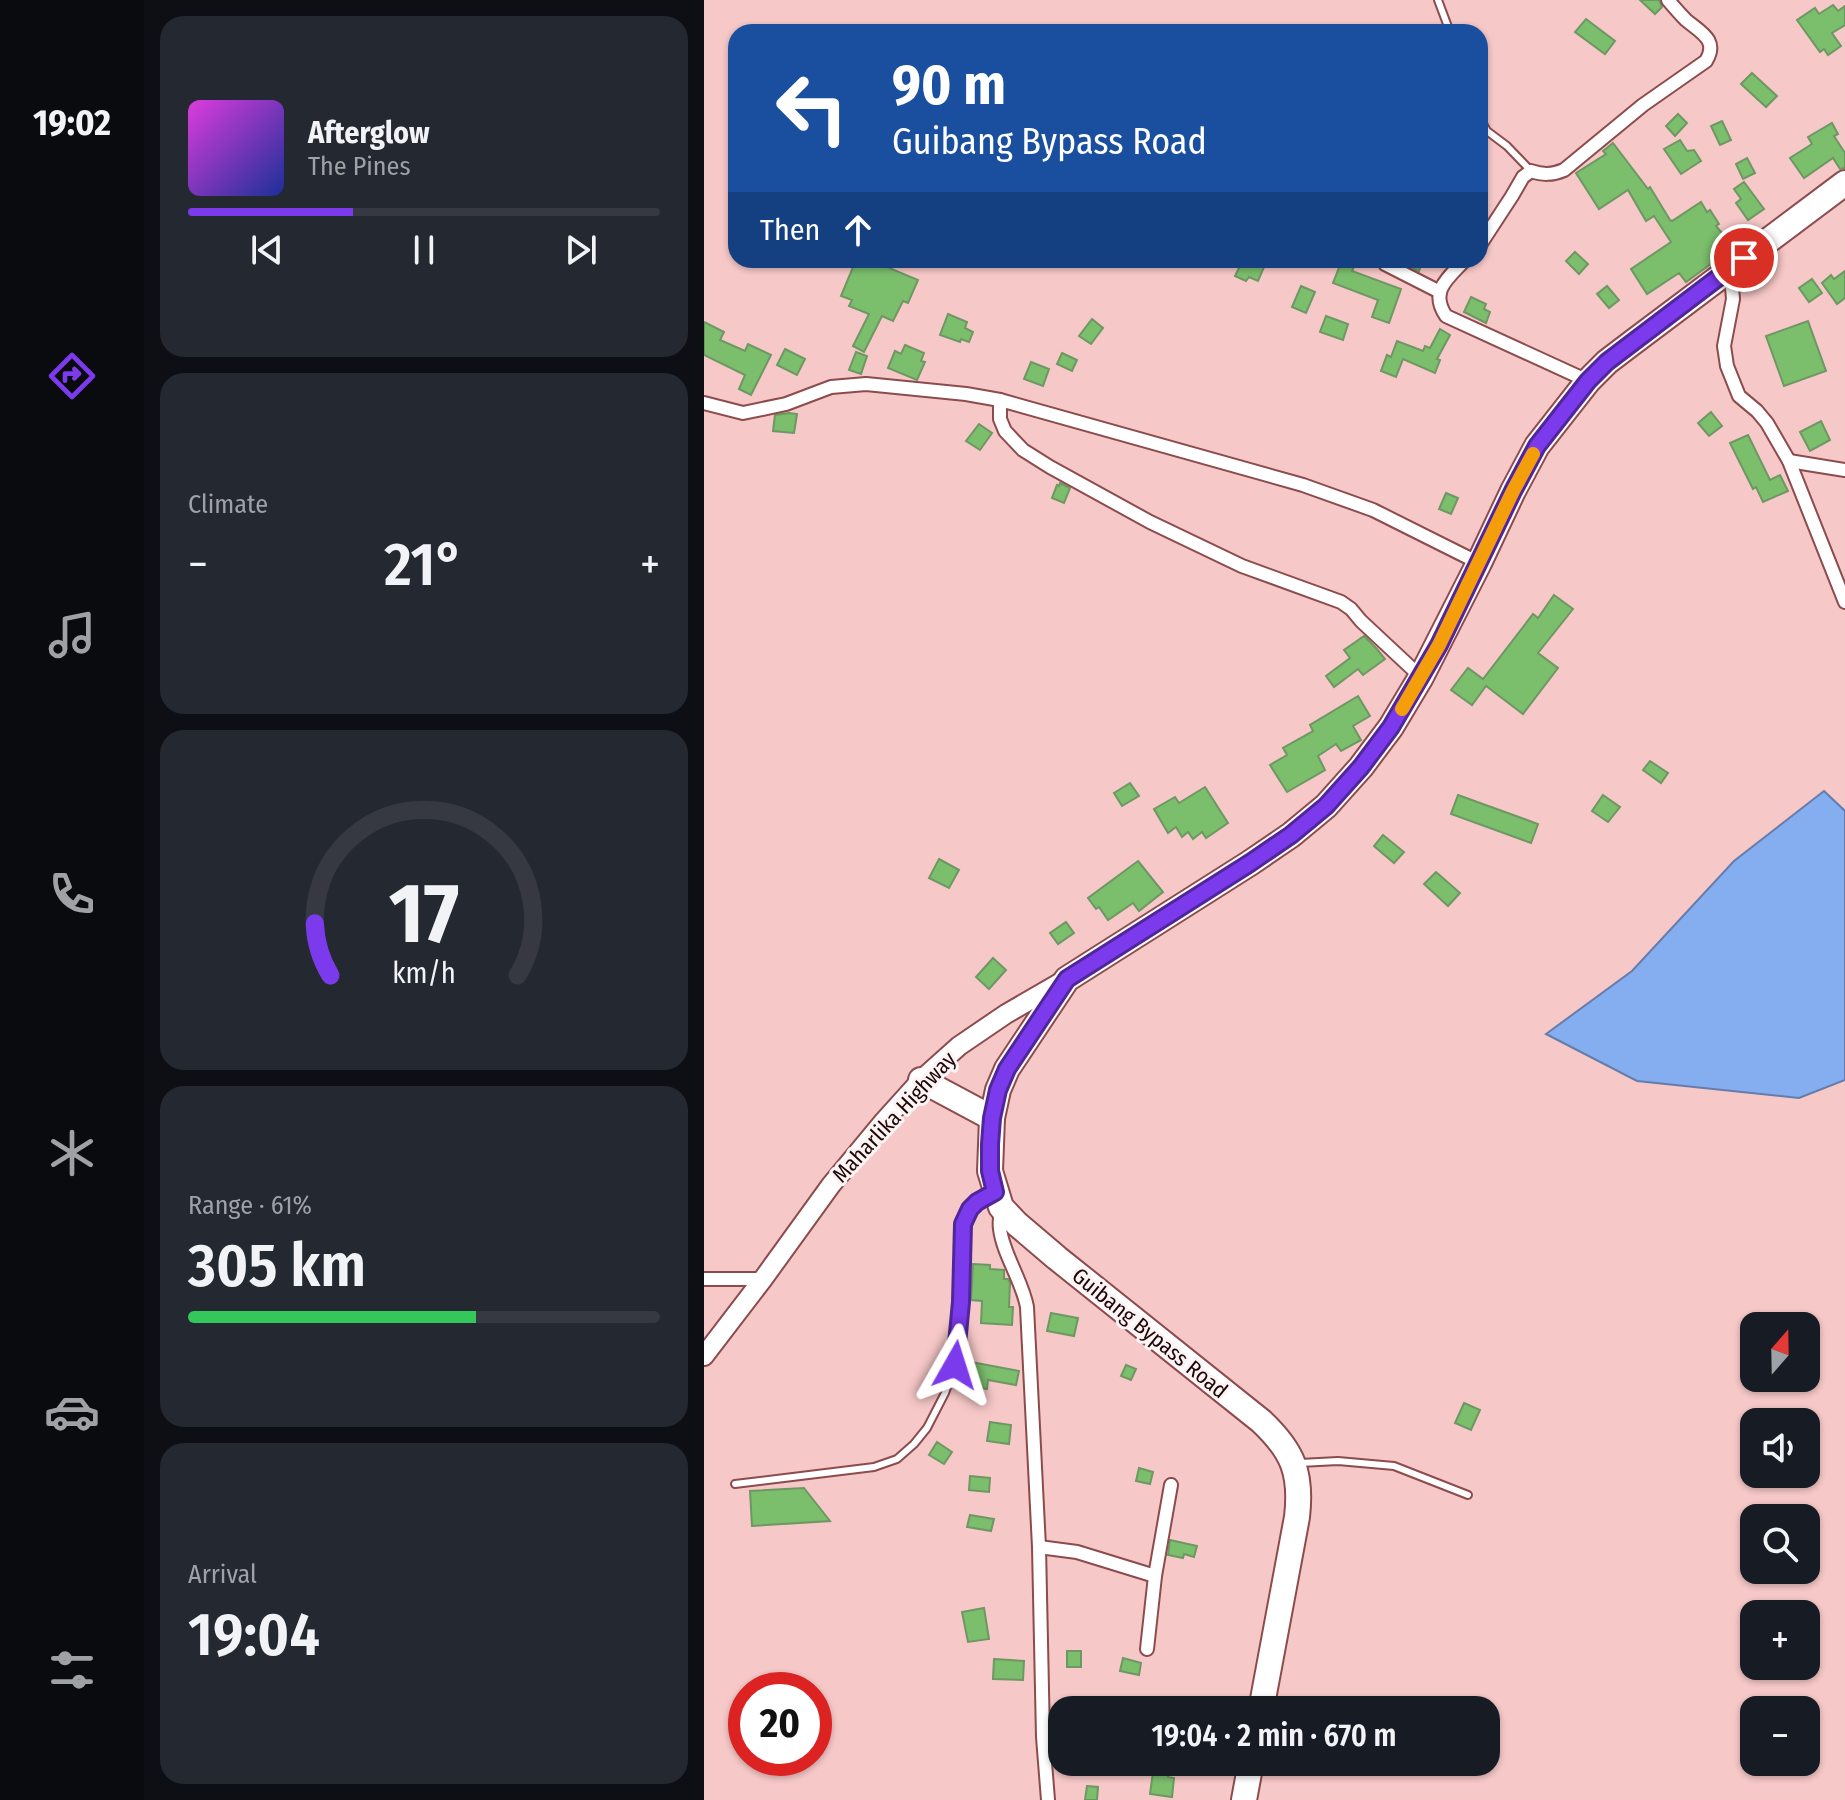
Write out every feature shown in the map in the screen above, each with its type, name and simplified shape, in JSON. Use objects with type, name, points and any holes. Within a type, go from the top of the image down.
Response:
[{"type":"highway","name":"Maharlika Highway","points":[[1067,979],[1250,863],[1326,806],[1361,767],[1421,677],[1537,446],[1588,381],[1607,362],[1845,183]]},
{"type":"highway","points":[[998,1199],[990,1171],[992,1118],[998,1090],[1007,1069],[1067,979]]},
{"type":"highway","points":[[921,1080],[992,1118]]},
{"type":"highway","name":"Guibang Bypass Road","points":[[998,1199],[1017,1224],[1057,1258],[1261,1421],[1280,1440],[1293,1463],[1299,1487],[1297,1517],[1264,1696]]},
{"type":"highway","points":[[1244,1800],[1248,1776]]},
{"type":"main road","name":"Maharlika Highway","points":[[704,1356],[831,1185],[921,1080],[959,1046],[1006,1014],[1067,979]]},
{"type":"street","points":[[1488,233],[1523,177],[1531,171],[1552,175],[1564,170],[1643,105],[1706,61],[1710,54],[1709,41],[1668,0]]},
{"type":"street","points":[[1393,268],[1440,292]]},
{"type":"street","points":[[1457,268],[1441,287],[1438,300],[1446,316],[1588,381]]},
{"type":"street","points":[[1724,273],[1732,287],[1733,299],[1724,346],[1727,366],[1739,396],[1767,423],[1789,461],[1845,602]]},
{"type":"street","points":[[704,403],[743,413],[786,404],[831,387],[866,384],[1000,400],[1303,485],[1373,510],[1479,563]]},
{"type":"street","points":[[1000,400],[1000,419],[1005,431],[1023,450],[1099,495],[1229,560],[1341,602],[1421,677]]},
{"type":"street","points":[[1789,461],[1845,470]]},
{"type":"street","points":[[998,1199],[1002,1240],[1027,1307],[1048,1800]]},
{"type":"street","points":[[704,1279],[763,1279]]},
{"type":"street","points":[[1147,1649],[1155,1576],[1171,1485]]},
{"type":"street","points":[[1039,1547],[1077,1552],[1155,1576]]},
{"type":"lane","points":[[1438,0],[1447,24]]},
{"type":"lane","points":[[1488,132],[1531,171]]},
{"type":"lane","points":[[735,1484],[874,1467],[897,1459],[914,1444],[927,1428],[955,1365],[961,1302],[963,1224],[977,1202],[998,1199]]},
{"type":"lane","points":[[1293,1463],[1338,1461],[1394,1466],[1468,1495]]},
{"type":"water","points":[[1824,791],[1845,811],[1845,1080],[1799,1098],[1637,1081],[1546,1034],[1632,971],[1734,861]]},
{"type":"building","points":[[1640,0],[1659,0],[1662,7],[1655,14]]},
{"type":"building","points":[[1833,5],[1838,11],[1845,6],[1845,25],[1832,33],[1841,46],[1828,55],[1824,49],[1820,52],[1797,20],[1815,8],[1819,14]]},
{"type":"building","points":[[1586,19],[1615,41],[1605,54],[1575,32]]},
{"type":"building","points":[[1752,73],[1777,96],[1766,107],[1741,84]]},
{"type":"building","points":[[1678,114],[1687,123],[1675,136],[1666,126]]},
{"type":"building","points":[[1722,121],[1731,140],[1720,145],[1711,126]]},
{"type":"building","points":[[1832,123],[1838,134],[1834,136],[1845,153],[1845,168],[1840,169],[1833,158],[1804,178],[1790,158],[1812,144],[1808,137]]},
{"type":"building","points":[[1680,140],[1687,151],[1694,150],[1701,161],[1681,174],[1664,149]]},
{"type":"building","points":[[1613,143],[1648,189],[1650,187],[1670,220],[1701,202],[1707,212],[1710,210],[1719,224],[1716,226],[1734,247],[1686,282],[1679,273],[1647,294],[1631,269],[1671,242],[1654,216],[1646,221],[1628,190],[1599,209],[1576,173],[1606,154],[1603,151]]},
{"type":"building","points":[[1747,158],[1755,173],[1743,179],[1736,164]]},
{"type":"building","points":[[1744,182],[1764,209],[1748,220],[1736,203],[1741,199],[1734,189]]},
{"type":"building","points":[[1575,252],[1588,264],[1579,274],[1566,261]]},
{"type":"building","points":[[853,268],[889,268],[918,280],[908,303],[903,301],[893,321],[882,316],[864,352],[853,346],[869,314],[849,306],[852,300],[841,296]]},
{"type":"building","points":[[1239,268],[1264,268],[1258,281],[1249,277],[1246,281],[1235,276]]},
{"type":"building","points":[[1339,268],[1353,268],[1352,271],[1401,289],[1389,323],[1372,317],[1378,300],[1333,283]]},
{"type":"building","points":[[1845,271],[1845,298],[1837,304],[1822,283],[1831,275],[1834,279]]},
{"type":"building","points":[[1812,279],[1822,293],[1809,302],[1799,288]]},
{"type":"building","points":[[1301,286],[1315,292],[1306,313],[1292,307]]},
{"type":"building","points":[[1607,286],[1619,300],[1609,308],[1597,294]]},
{"type":"building","points":[[1471,297],[1486,304],[1484,309],[1490,312],[1486,323],[1464,312]]},
{"type":"building","points":[[948,314],[967,322],[965,328],[973,332],[969,342],[940,335]]},
{"type":"building","points":[[1326,316],[1348,324],[1343,340],[1320,332]]},
{"type":"building","points":[[1092,319],[1103,328],[1091,344],[1079,336]]},
{"type":"building","points":[[1808,321],[1826,371],[1784,386],[1766,336]]},
{"type":"building","points":[[704,322],[724,332],[720,340],[745,351],[748,344],[771,355],[751,395],[739,389],[745,375],[704,355]]},
{"type":"building","points":[[1440,329],[1450,335],[1437,359],[1440,360],[1435,373],[1403,359],[1396,377],[1381,371],[1397,341],[1423,351],[1425,346],[1430,348]]},
{"type":"building","points":[[905,345],[924,353],[921,361],[925,362],[917,380],[888,368],[895,351],[901,354]]},
{"type":"building","points":[[785,349],[805,359],[797,375],[777,365]]},
{"type":"building","points":[[856,352],[867,356],[861,374],[849,370]]},
{"type":"building","points":[[1062,353],[1077,360],[1072,371],[1057,364]]},
{"type":"building","points":[[1031,362],[1049,369],[1043,386],[1024,379]]},
{"type":"building","points":[[1711,412],[1722,426],[1709,436],[1698,423]]},
{"type":"building","points":[[797,414],[794,433],[773,431],[775,415]]},
{"type":"building","points":[[1821,421],[1830,440],[1810,451],[1800,432]]},
{"type":"building","points":[[979,424],[992,433],[980,450],[966,441]]},
{"type":"building","points":[[1748,435],[1770,480],[1780,475],[1788,491],[1763,502],[1756,487],[1753,489],[1730,443]]},
{"type":"building","points":[[1060,483],[1070,488],[1064,503],[1052,498]]},
{"type":"building","points":[[1446,493],[1458,498],[1451,514],[1439,509]]},
{"type":"building","points":[[1554,595],[1573,609],[1538,653],[1558,668],[1523,714],[1486,686],[1472,705],[1451,690],[1468,668],[1483,679],[1533,614],[1538,618]]},
{"type":"building","points":[[1364,636],[1385,659],[1363,675],[1358,669],[1334,687],[1326,676],[1350,658],[1344,650]]},
{"type":"building","points":[[1358,696],[1370,716],[1353,726],[1361,740],[1341,751],[1336,744],[1318,756],[1325,770],[1287,792],[1270,765],[1287,755],[1283,748],[1313,731],[1310,725]]},
{"type":"building","points":[[1650,761],[1668,773],[1661,783],[1643,770]]},
{"type":"building","points":[[1130,783],[1139,796],[1122,806],[1114,793]]},
{"type":"building","points":[[1205,787],[1228,823],[1206,838],[1202,832],[1193,839],[1188,832],[1182,837],[1176,827],[1168,833],[1154,809],[1175,797],[1179,803]]},
{"type":"building","points":[[1458,795],[1538,824],[1531,843],[1451,814]]},
{"type":"building","points":[[1603,795],[1620,807],[1608,822],[1592,811]]},
{"type":"building","points":[[1383,835],[1404,852],[1394,863],[1374,846]]},
{"type":"building","points":[[939,859],[959,870],[949,888],[929,878]]},
{"type":"building","points":[[1138,861],[1163,892],[1139,911],[1133,903],[1108,920],[1088,898]]},
{"type":"building","points":[[1436,872],[1460,893],[1448,906],[1424,884]]},
{"type":"building","points":[[1066,922],[1074,933],[1058,944],[1050,933]]},
{"type":"building","points":[[993,958],[1006,970],[989,989],[976,977]]},
{"type":"building","points":[[973,1264],[1004,1270],[1004,1279],[1010,1283],[1012,1325],[981,1323],[982,1301],[971,1300]]},
{"type":"building","points":[[1051,1313],[1078,1318],[1074,1336],[1047,1331]]},
{"type":"building","points":[[971,1362],[1019,1371],[1016,1385],[988,1380],[987,1389],[968,1386]]},
{"type":"building","points":[[1126,1365],[1136,1369],[1131,1380],[1121,1376]]},
{"type":"building","points":[[1464,1403],[1480,1410],[1471,1430],[1455,1423]]},
{"type":"building","points":[[990,1422],[1011,1425],[1009,1444],[987,1441]]},
{"type":"building","points":[[937,1442],[952,1452],[944,1464],[929,1455]]},
{"type":"building","points":[[1139,1468],[1153,1472],[1150,1484],[1136,1481]]},
{"type":"building","points":[[970,1476],[990,1478],[989,1492],[969,1490]]},
{"type":"building","points":[[804,1488],[830,1521],[752,1526],[750,1491]]},
{"type":"building","points":[[970,1515],[994,1519],[991,1531],[967,1527]]},
{"type":"building","points":[[1170,1540],[1197,1546],[1194,1557],[1168,1555]]},
{"type":"building","points":[[984,1608],[989,1639],[968,1642],[962,1612]]},
{"type":"building","points":[[1067,1651],[1081,1651],[1081,1667],[1067,1667]]},
{"type":"building","points":[[1123,1658],[1141,1663],[1139,1675],[1120,1671]]},
{"type":"building","points":[[994,1659],[1024,1661],[1023,1680],[993,1679]]},
{"type":"building","points":[[1152,1776],[1174,1778],[1172,1797],[1150,1794]]},
{"type":"building","points":[[1087,1786],[1098,1787],[1097,1800],[1085,1800]]},
{"type":"slow traffic","points":[[1402,709],[1439,645],[1533,454]]},
{"type":"route","points":[[955,1365],[961,1302],[963,1224],[970,1209],[995,1192],[990,1171],[990,1144],[998,1090],[1007,1069],[1067,979],[1250,863],[1326,806],[1391,727],[1421,677],[1537,446],[1588,381],[1607,362],[1744,258]]}]
